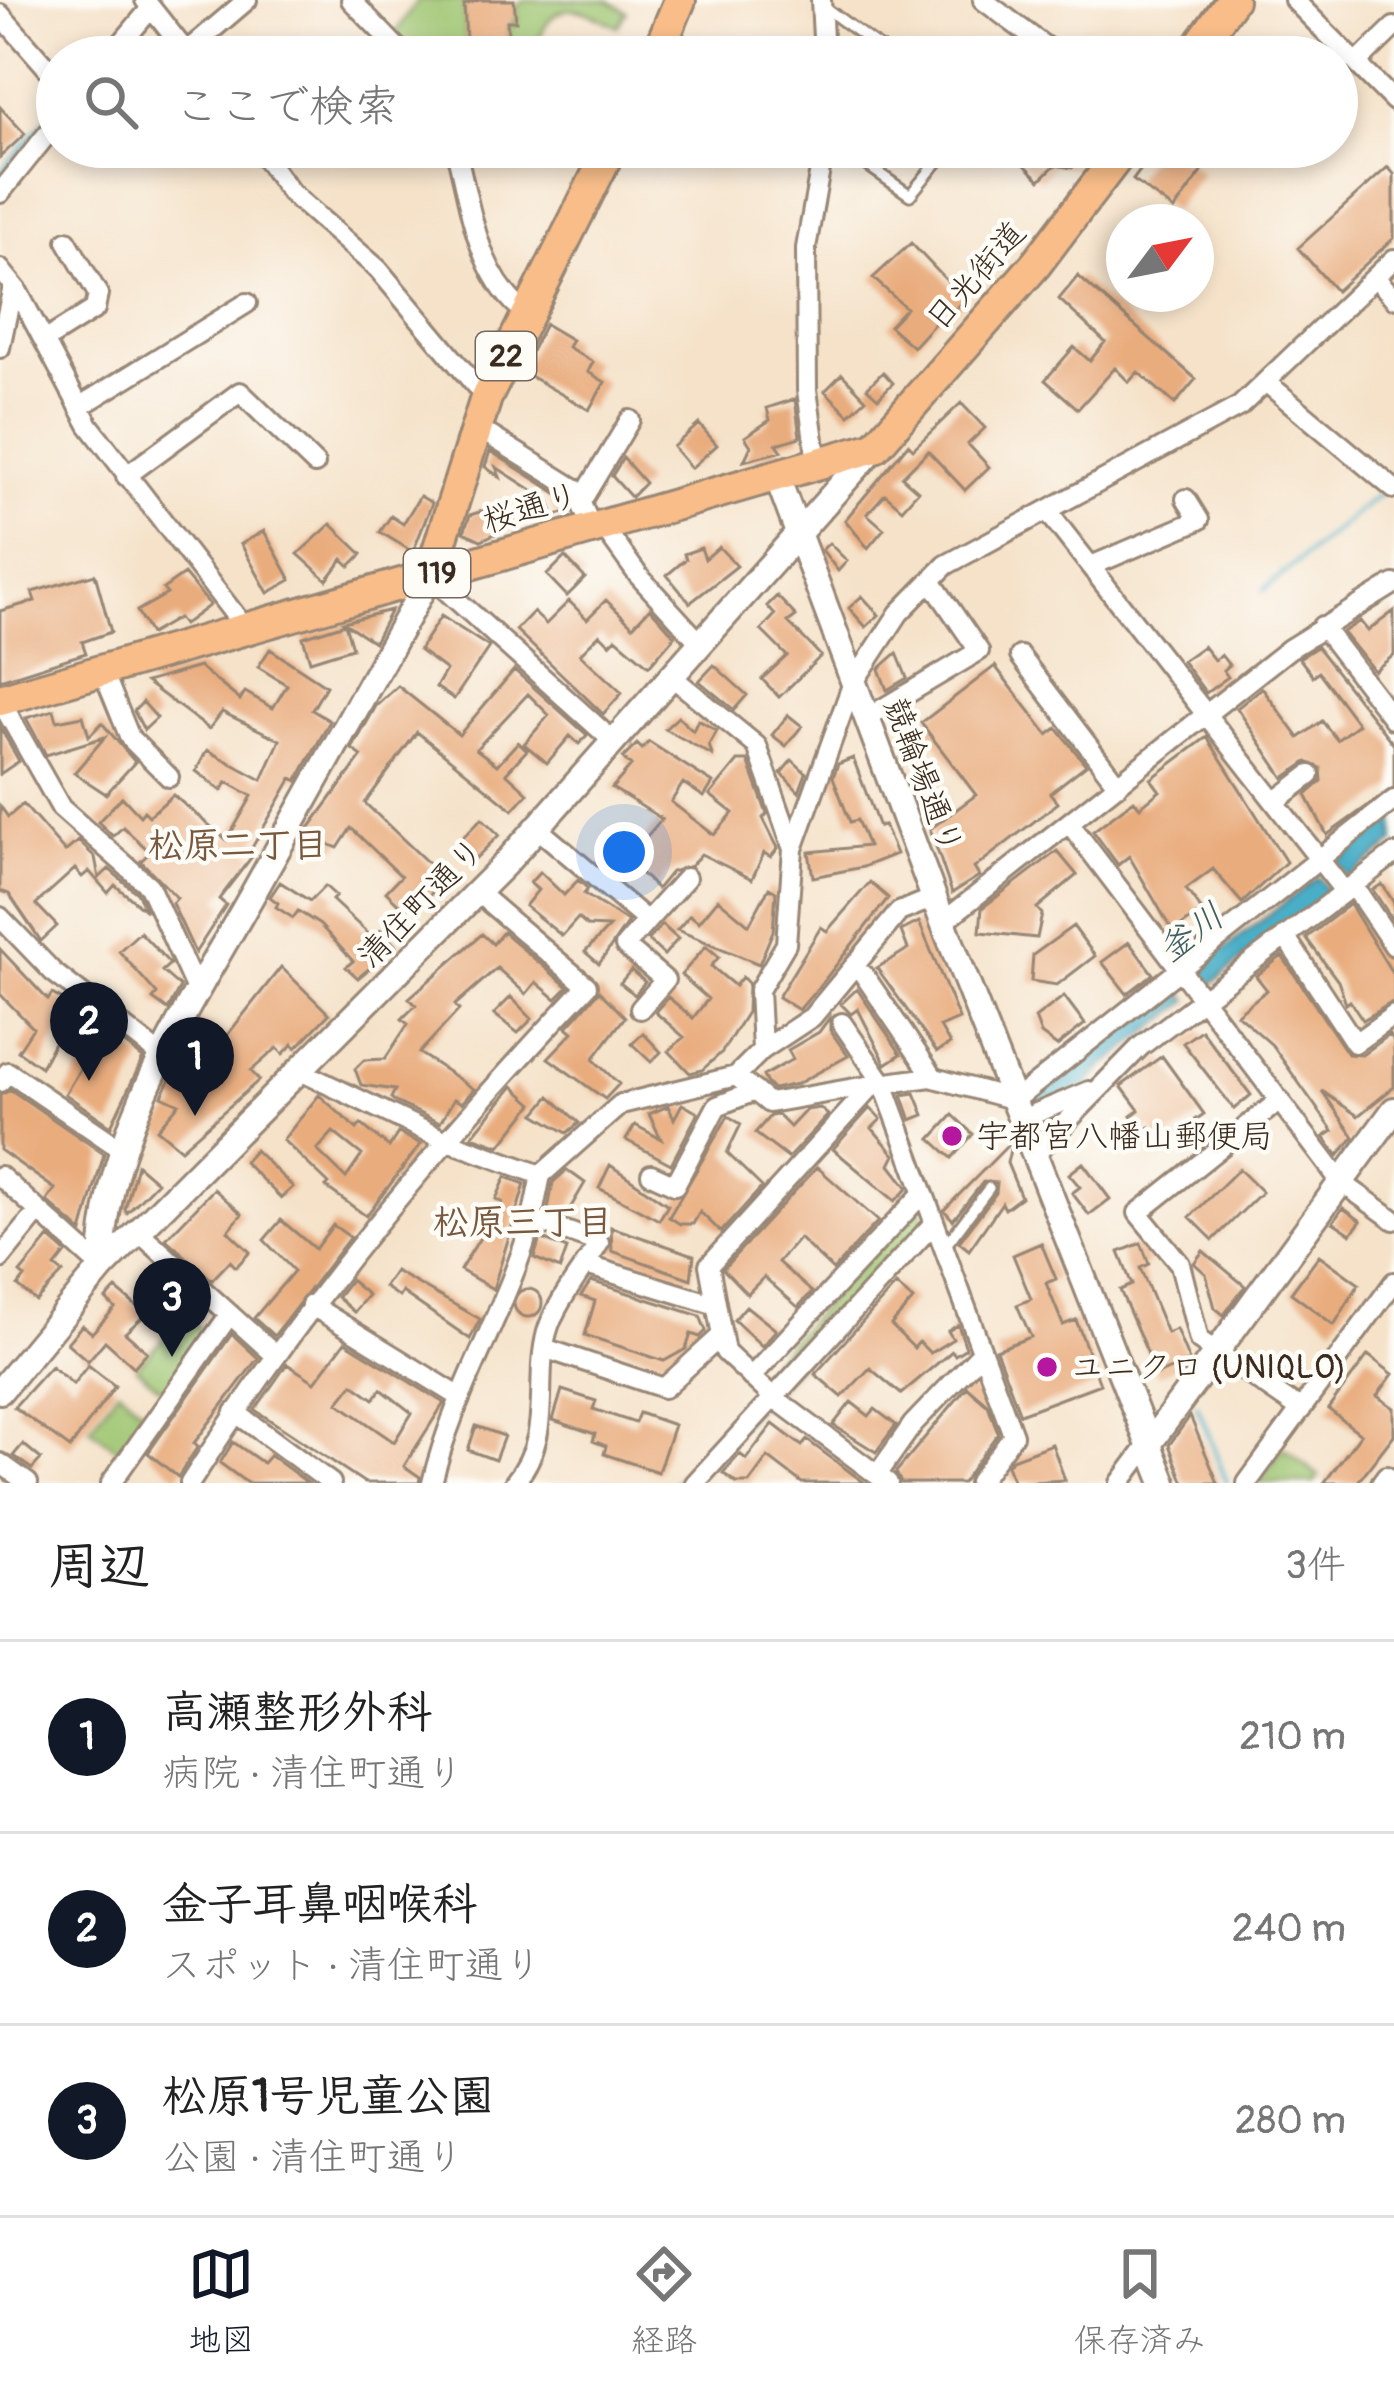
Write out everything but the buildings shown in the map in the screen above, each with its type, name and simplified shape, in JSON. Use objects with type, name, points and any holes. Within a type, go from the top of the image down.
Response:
[{"type":"main road","points":[[665,36],[680,0]]},
{"type":"main road","points":[[1206,36],[1232,0]]},
{"type":"main road","name":"22","points":[[430,576],[481,413],[600,168]]},
{"type":"main road","name":"日光街道","points":[[875,447],[1036,264],[1109,168]]},
{"type":"main road","name":"桜通り","points":[[0,700],[430,576],[592,517],[875,447]]},
{"type":"street","points":[[208,36],[247,0]]},
{"type":"street","points":[[351,0],[386,36]]},
{"type":"street","points":[[983,0],[1030,36]]},
{"type":"street","points":[[1294,0],[1330,36]]},
{"type":"street","points":[[822,3],[823,36]]},
{"type":"street","points":[[125,36],[148,4],[173,36]]},
{"type":"street","points":[[0,14],[36,55]]},
{"type":"street","points":[[1358,62],[1394,28]]},
{"type":"street","points":[[1358,64],[1393,97]]},
{"type":"street","points":[[0,193],[36,148]]},
{"type":"street","points":[[272,168],[291,194],[378,268],[481,413],[560,476],[638,575],[700,643]]},
{"type":"street","points":[[461,168],[488,269],[500,294],[527,314]]},
{"type":"street","points":[[818,462],[807,390],[806,248],[820,168]]},
{"type":"street","points":[[44,341],[95,309],[98,294],[67,241]]},
{"type":"street","points":[[762,1050],[759,990],[786,944],[793,849],[852,685],[899,614],[946,565],[1240,406],[1394,260]]},
{"type":"street","points":[[0,269],[125,476],[245,628]]},
{"type":"street","points":[[1375,277],[1394,298]]},
{"type":"street","points":[[0,348],[13,286]]},
{"type":"street","points":[[80,407],[247,303]]},
{"type":"street","points":[[1267,382],[1394,489]]},
{"type":"street","points":[[125,476],[241,392],[315,464]]},
{"type":"street","points":[[592,517],[630,420]]},
{"type":"street","name":"清住町通り","points":[[0,1390],[102,1268],[478,893],[875,447]]},
{"type":"street","name":"競輪場通り","points":[[776,474],[938,910],[1164,1483]]},
{"type":"street","points":[[1091,566],[1199,520],[1186,499]]},
{"type":"street","points":[[1048,512],[1394,946]]},
{"type":"street","points":[[102,1268],[102,1232],[124,1151],[163,1057],[430,576],[613,742]]},
{"type":"street","points":[[865,718],[979,651],[931,581]]},
{"type":"street","points":[[432,1483],[460,1397],[516,1276],[541,1175],[621,1104],[736,1076],[762,1050],[812,1017],[899,912],[938,910],[1070,824],[1322,626],[1394,584]]},
{"type":"street","points":[[1322,626],[1394,720]]},
{"type":"street","points":[[1020,656],[1118,785]]},
{"type":"street","points":[[102,669],[130,738],[169,777]]},
{"type":"street","points":[[670,676],[757,746],[793,849]]},
{"type":"street","points":[[0,700],[61,808],[149,886],[198,994]]},
{"type":"street","points":[[1276,801],[1310,775]]},
{"type":"street","points":[[1018,1109],[1394,800]]},
{"type":"street","points":[[1070,824],[1341,1182],[1394,1220]]},
{"type":"street","points":[[537,827],[647,921]]},
{"type":"street","points":[[1035,1154],[1094,1090],[1200,997],[1394,854]]},
{"type":"street","points":[[640,1009],[665,980],[626,946],[686,878]]},
{"type":"street","points":[[190,1483],[311,1305],[442,1139],[587,986],[478,893]]},
{"type":"street","points":[[0,917],[52,972],[163,1057]]},
{"type":"street","points":[[1285,936],[1355,1043],[1394,1015]]},
{"type":"street","points":[[864,975],[934,1078]]},
{"type":"street","points":[[842,1023],[878,1084],[1013,1435],[978,1483]]},
{"type":"street","points":[[0,1082],[8,1072],[124,1151]]},
{"type":"street","points":[[302,1072],[442,1139],[541,1175]]},
{"type":"street","points":[[736,1076],[769,1103],[934,1078],[1018,1109],[1094,1090]]},
{"type":"street","points":[[878,1084],[709,1265],[725,1352],[762,1387],[883,1479],[913,1424],[982,1352]]},
{"type":"street","points":[[651,1174],[675,1185],[717,1106],[755,1091]]},
{"type":"street","points":[[1280,1100],[1138,1213],[1180,1264],[1199,1340],[1301,1410]]},
{"type":"street","points":[[1120,1483],[1394,1110]]},
{"type":"street","points":[[0,1175],[102,1268]]},
{"type":"street","points":[[697,1482],[762,1387],[928,1209]]},
{"type":"street","points":[[762,1387],[928,1209]]},
{"type":"street","points":[[0,1259],[39,1211]]},
{"type":"street","points":[[514,1483],[524,1471],[544,1413],[547,1330],[599,1244],[532,1219]]},
{"type":"street","points":[[139,1232],[275,1355]]},
{"type":"street","points":[[586,1265],[716,1305]]},
{"type":"street","points":[[1247,1483],[1394,1282]]},
{"type":"street","points":[[311,1305],[460,1397]]},
{"type":"street","points":[[111,1483],[230,1314]]},
{"type":"street","points":[[547,1349],[664,1388],[722,1335]]},
{"type":"street","points":[[235,1412],[331,1483]]},
{"type":"street","points":[[0,1463],[28,1483]]},
{"type":"lane","points":[[822,3],[865,36]]},
{"type":"lane","points":[[871,168],[910,195],[932,168]]},
{"type":"lane","points":[[943,1250],[989,1188]]},
{"type":"green space","points":[[418,0],[479,0],[464,5],[465,36],[394,35]]},
{"type":"green space","points":[[524,0],[607,0],[627,12],[618,27],[586,12],[563,10],[540,36],[509,36],[510,24],[518,20],[516,6]]},
{"type":"green space","points":[[919,1202],[927,1223],[774,1391],[758,1376]]},
{"type":"green space","points":[[185,1316],[212,1339],[171,1397],[136,1368]]},
{"type":"green space","points":[[118,1389],[155,1420],[129,1458],[90,1428]]},
{"type":"green space","points":[[1284,1448],[1319,1476],[1314,1483],[1258,1483]]},
{"type":"water","points":[[1394,819],[1394,843],[1348,878],[1336,862]]},
{"type":"water","points":[[1318,877],[1329,893],[1205,989],[1193,973]]},
{"type":"water","points":[[1176,985],[1189,1001],[1104,1066],[1086,1086],[1040,1107],[1032,1093]]},
{"type":"water","points":[[753,1396],[761,1403],[687,1483],[674,1483]]},
{"type":"waterway","points":[[0,173],[36,131]]},
{"type":"waterway","points":[[1264,590],[1380,493]]},
{"type":"waterway","points":[[1197,1405],[1227,1483]]},
{"type":"place","name":"金子耳鼻咽喉科","points":[[89,1081]]},
{"type":"place","name":"高瀬整形外科","points":[[195,1116]]},
{"type":"place","name":"宇都宮八幡山郵便局","points":[[952,1136]]},
{"type":"place","name":"松原1号児童公園","points":[[172,1357]]},
{"type":"place","name":"ユニクロ (UNIQLO)","points":[[1047,1367]]},
{"type":"district","name":"松原二丁目","points":[[238,845]]},
{"type":"district","name":"松原三丁目","points":[[523,1222]]},
{"type":"water label","name":"釜川","points":[[1191,933]]}]
